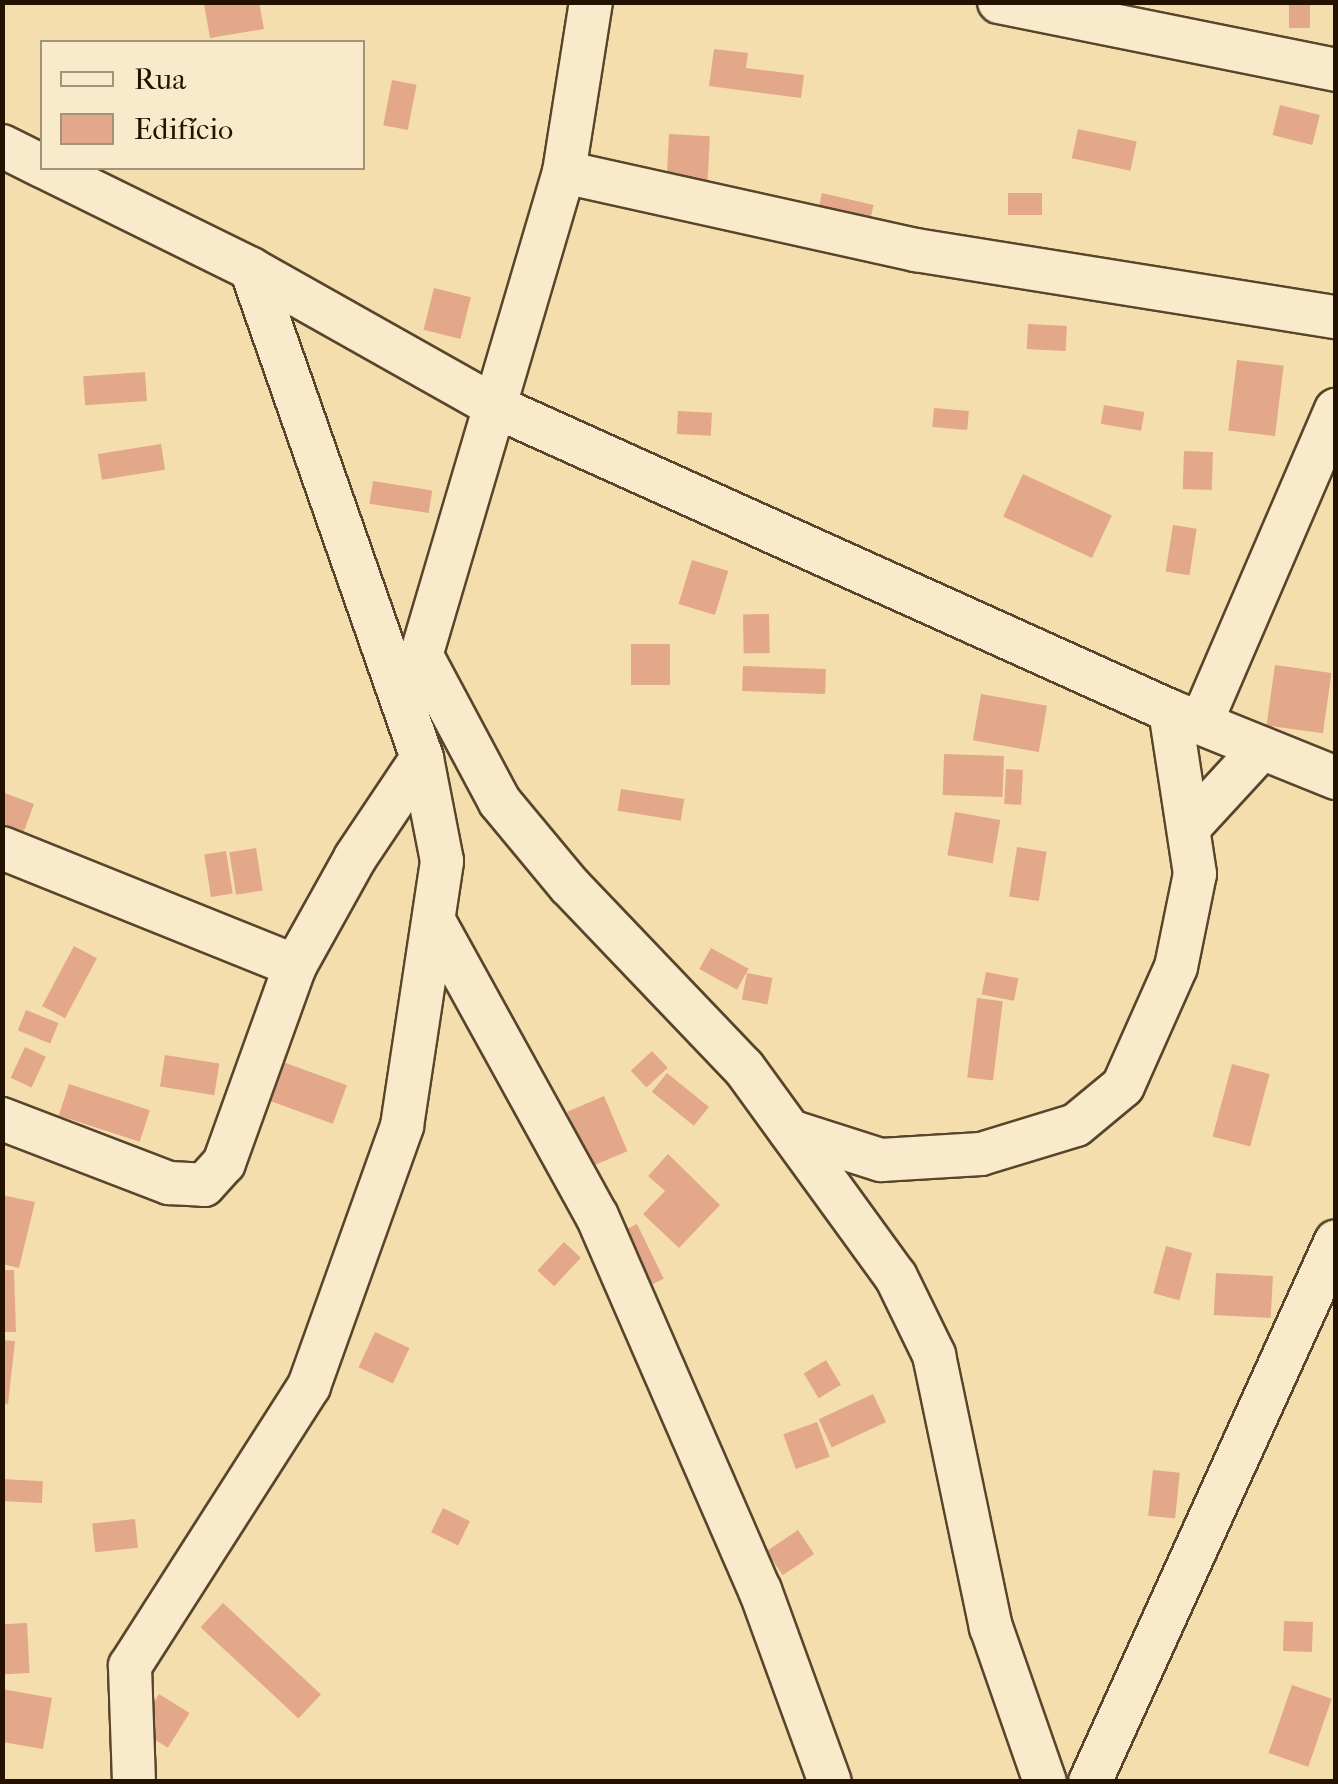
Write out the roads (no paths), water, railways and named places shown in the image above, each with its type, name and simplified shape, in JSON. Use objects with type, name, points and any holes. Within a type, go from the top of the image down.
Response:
[{"type":"street","points":[[404,704],[422,658],[564,172],[591,2]]},
{"type":"street","points":[[998,2],[1336,70]]},
{"type":"street","points":[[2,146],[40,165]]},
{"type":"street","points":[[50,170],[250,269],[494,406],[1186,717],[1336,778]]},
{"type":"street","points":[[564,172],[916,250],[1336,316]]},
{"type":"street","points":[[134,1782],[130,1666],[309,1386],[402,1126],[442,861],[422,758],[250,269]]},
{"type":"street","points":[[790,1130],[882,1160],[981,1154],[1076,1125],[1124,1086],[1176,966],[1195,874],[1186,717],[1336,410]]},
{"type":"street","points":[[422,658],[500,802],[569,885],[744,1068],[874,1243],[934,1355],[991,1628],[1044,1782]]},
{"type":"street","points":[[1192,824],[1262,748]]},
{"type":"street","points":[[2,1119],[169,1183],[204,1185],[224,1164],[295,966],[354,858],[422,758]]},
{"type":"street","points":[[2,848],[295,966]]},
{"type":"street","points":[[434,920],[598,1216],[760,1590],[830,1782]]},
{"type":"street","points":[[1090,1782],[1336,1241]]}]
